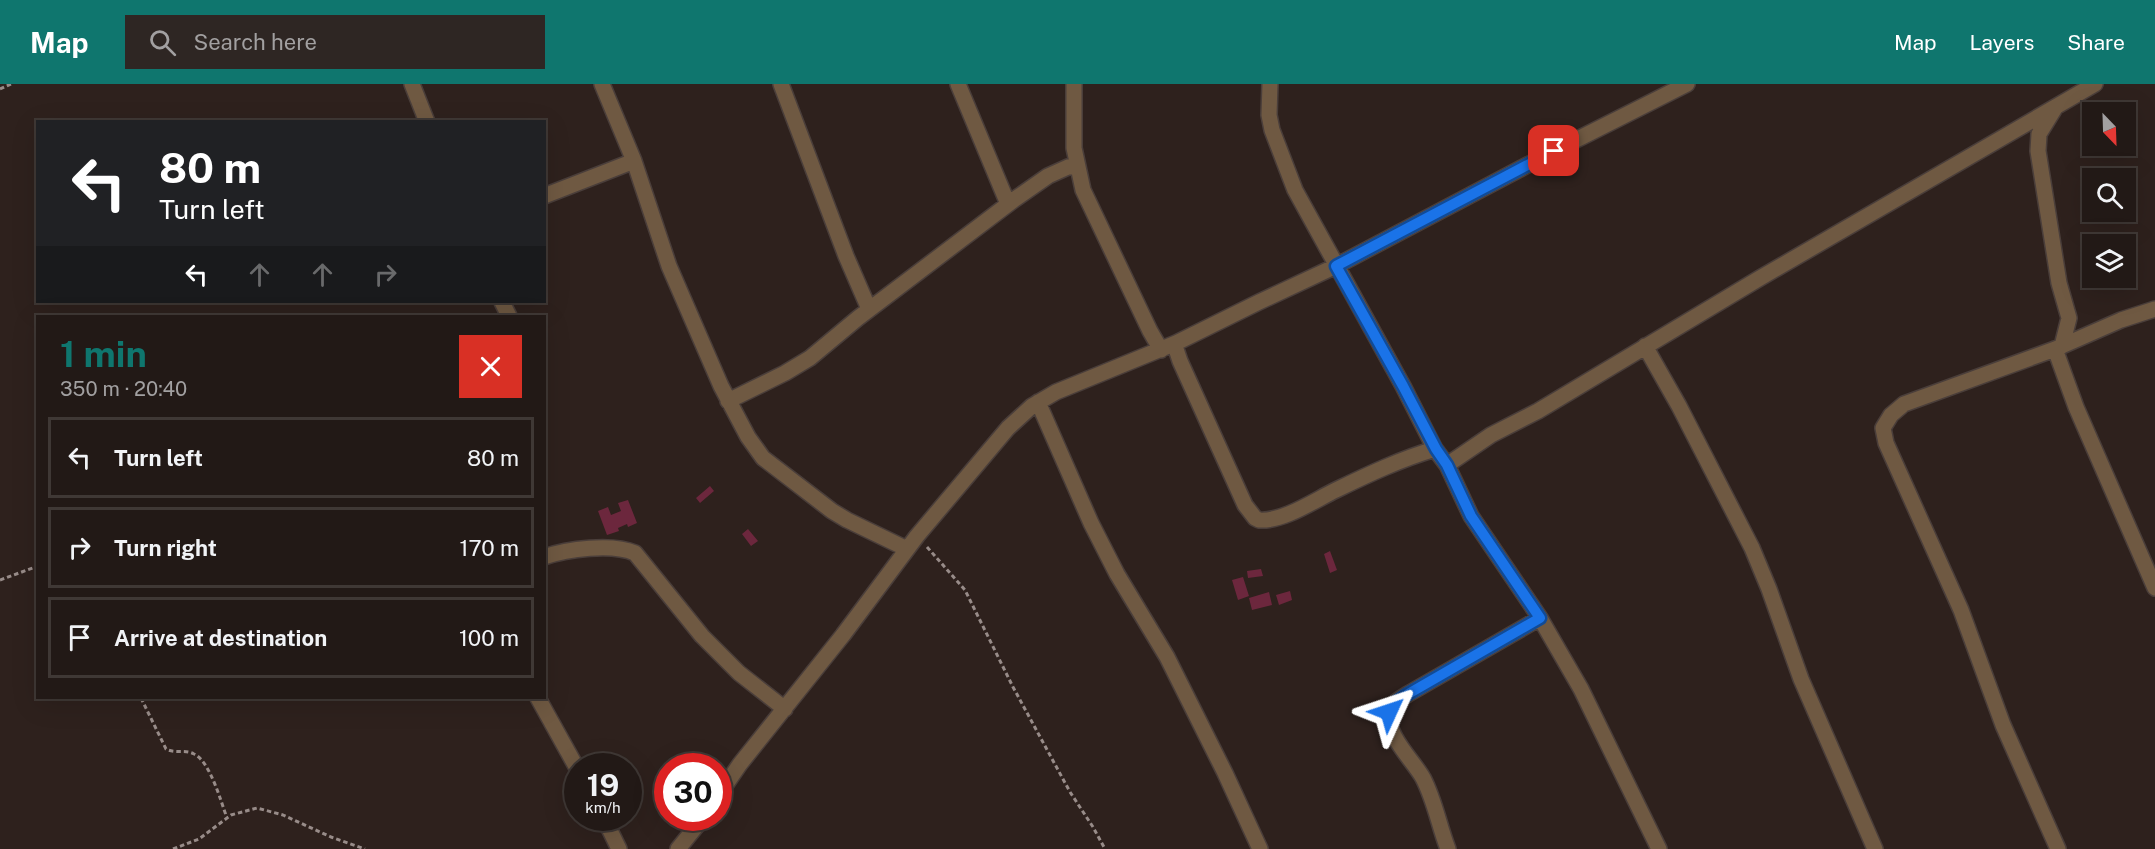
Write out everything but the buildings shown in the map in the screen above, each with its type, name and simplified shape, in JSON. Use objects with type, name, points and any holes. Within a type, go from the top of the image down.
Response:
[{"type":"street","points":[[411,84],[426,120]]},
{"type":"street","points":[[602,84],[634,161],[669,266],[740,424],[764,458],[832,511],[907,549]]},
{"type":"street","points":[[781,84],[842,245],[869,309]]},
{"type":"street","points":[[958,84],[1008,204]]},
{"type":"street","points":[[1074,84],[1074,148],[1076,166],[1083,190],[1161,350]]},
{"type":"street","points":[[1270,84],[1269,115],[1278,147],[1295,190],[1436,449],[1447,465],[1471,516],[1540,618],[1581,689],[1659,849]]},
{"type":"street","points":[[732,776],[917,536],[1008,428],[1038,402],[1056,392],[1161,350],[1336,266],[1687,84]]},
{"type":"street","points":[[1447,465],[1491,435],[1538,411],[1645,346],[2095,84]]},
{"type":"street","points":[[2056,105],[2039,134],[2038,151],[2059,283],[2069,318],[2059,348],[2080,417],[2155,588]]},
{"type":"street","points":[[546,195],[634,161]]},
{"type":"street","points":[[728,401],[810,358],[869,309],[1008,204],[1048,176],[1076,166]]},
{"type":"street","points":[[2058,849],[2003,724],[1961,610],[1886,443],[1883,428],[1891,415],[1904,404],[2059,348],[2121,320],[2155,309]]},
{"type":"street","points":[[1176,343],[1180,361],[1237,488],[1251,513],[1259,520],[1279,518],[1370,474],[1412,456],[1436,449]]},
{"type":"street","points":[[1645,346],[1752,548],[1801,679],[1875,849]]},
{"type":"street","points":[[1038,402],[1091,523],[1117,574],[1167,657],[1260,849]]},
{"type":"street","points":[[546,556],[556,553],[599,549],[625,550],[635,553],[702,636],[739,673],[785,709]]},
{"type":"street","points":[[1448,849],[1431,795],[1422,776],[1405,753],[1390,726],[1389,712],[1392,705],[1408,694],[1540,618]]},
{"type":"street","points":[[539,699],[569,753]]},
{"type":"street","points":[[610,831],[619,849]]},
{"type":"street","points":[[678,849],[693,831]]},
{"type":"path","points":[[0,89],[11,84]]},
{"type":"path","points":[[917,536],[965,590],[1018,697],[1070,792],[1105,849]]},
{"type":"path","points":[[0,580],[36,567]]},
{"type":"path","points":[[141,699],[166,749],[171,752],[193,753],[201,759],[214,783],[227,818]]},
{"type":"path","points":[[173,849],[199,839],[237,813],[263,808],[365,849]]},
{"type":"route","points":[[1389,712],[1392,705],[1408,694],[1540,618],[1471,516],[1447,465],[1436,449],[1336,266],[1554,151]]}]
